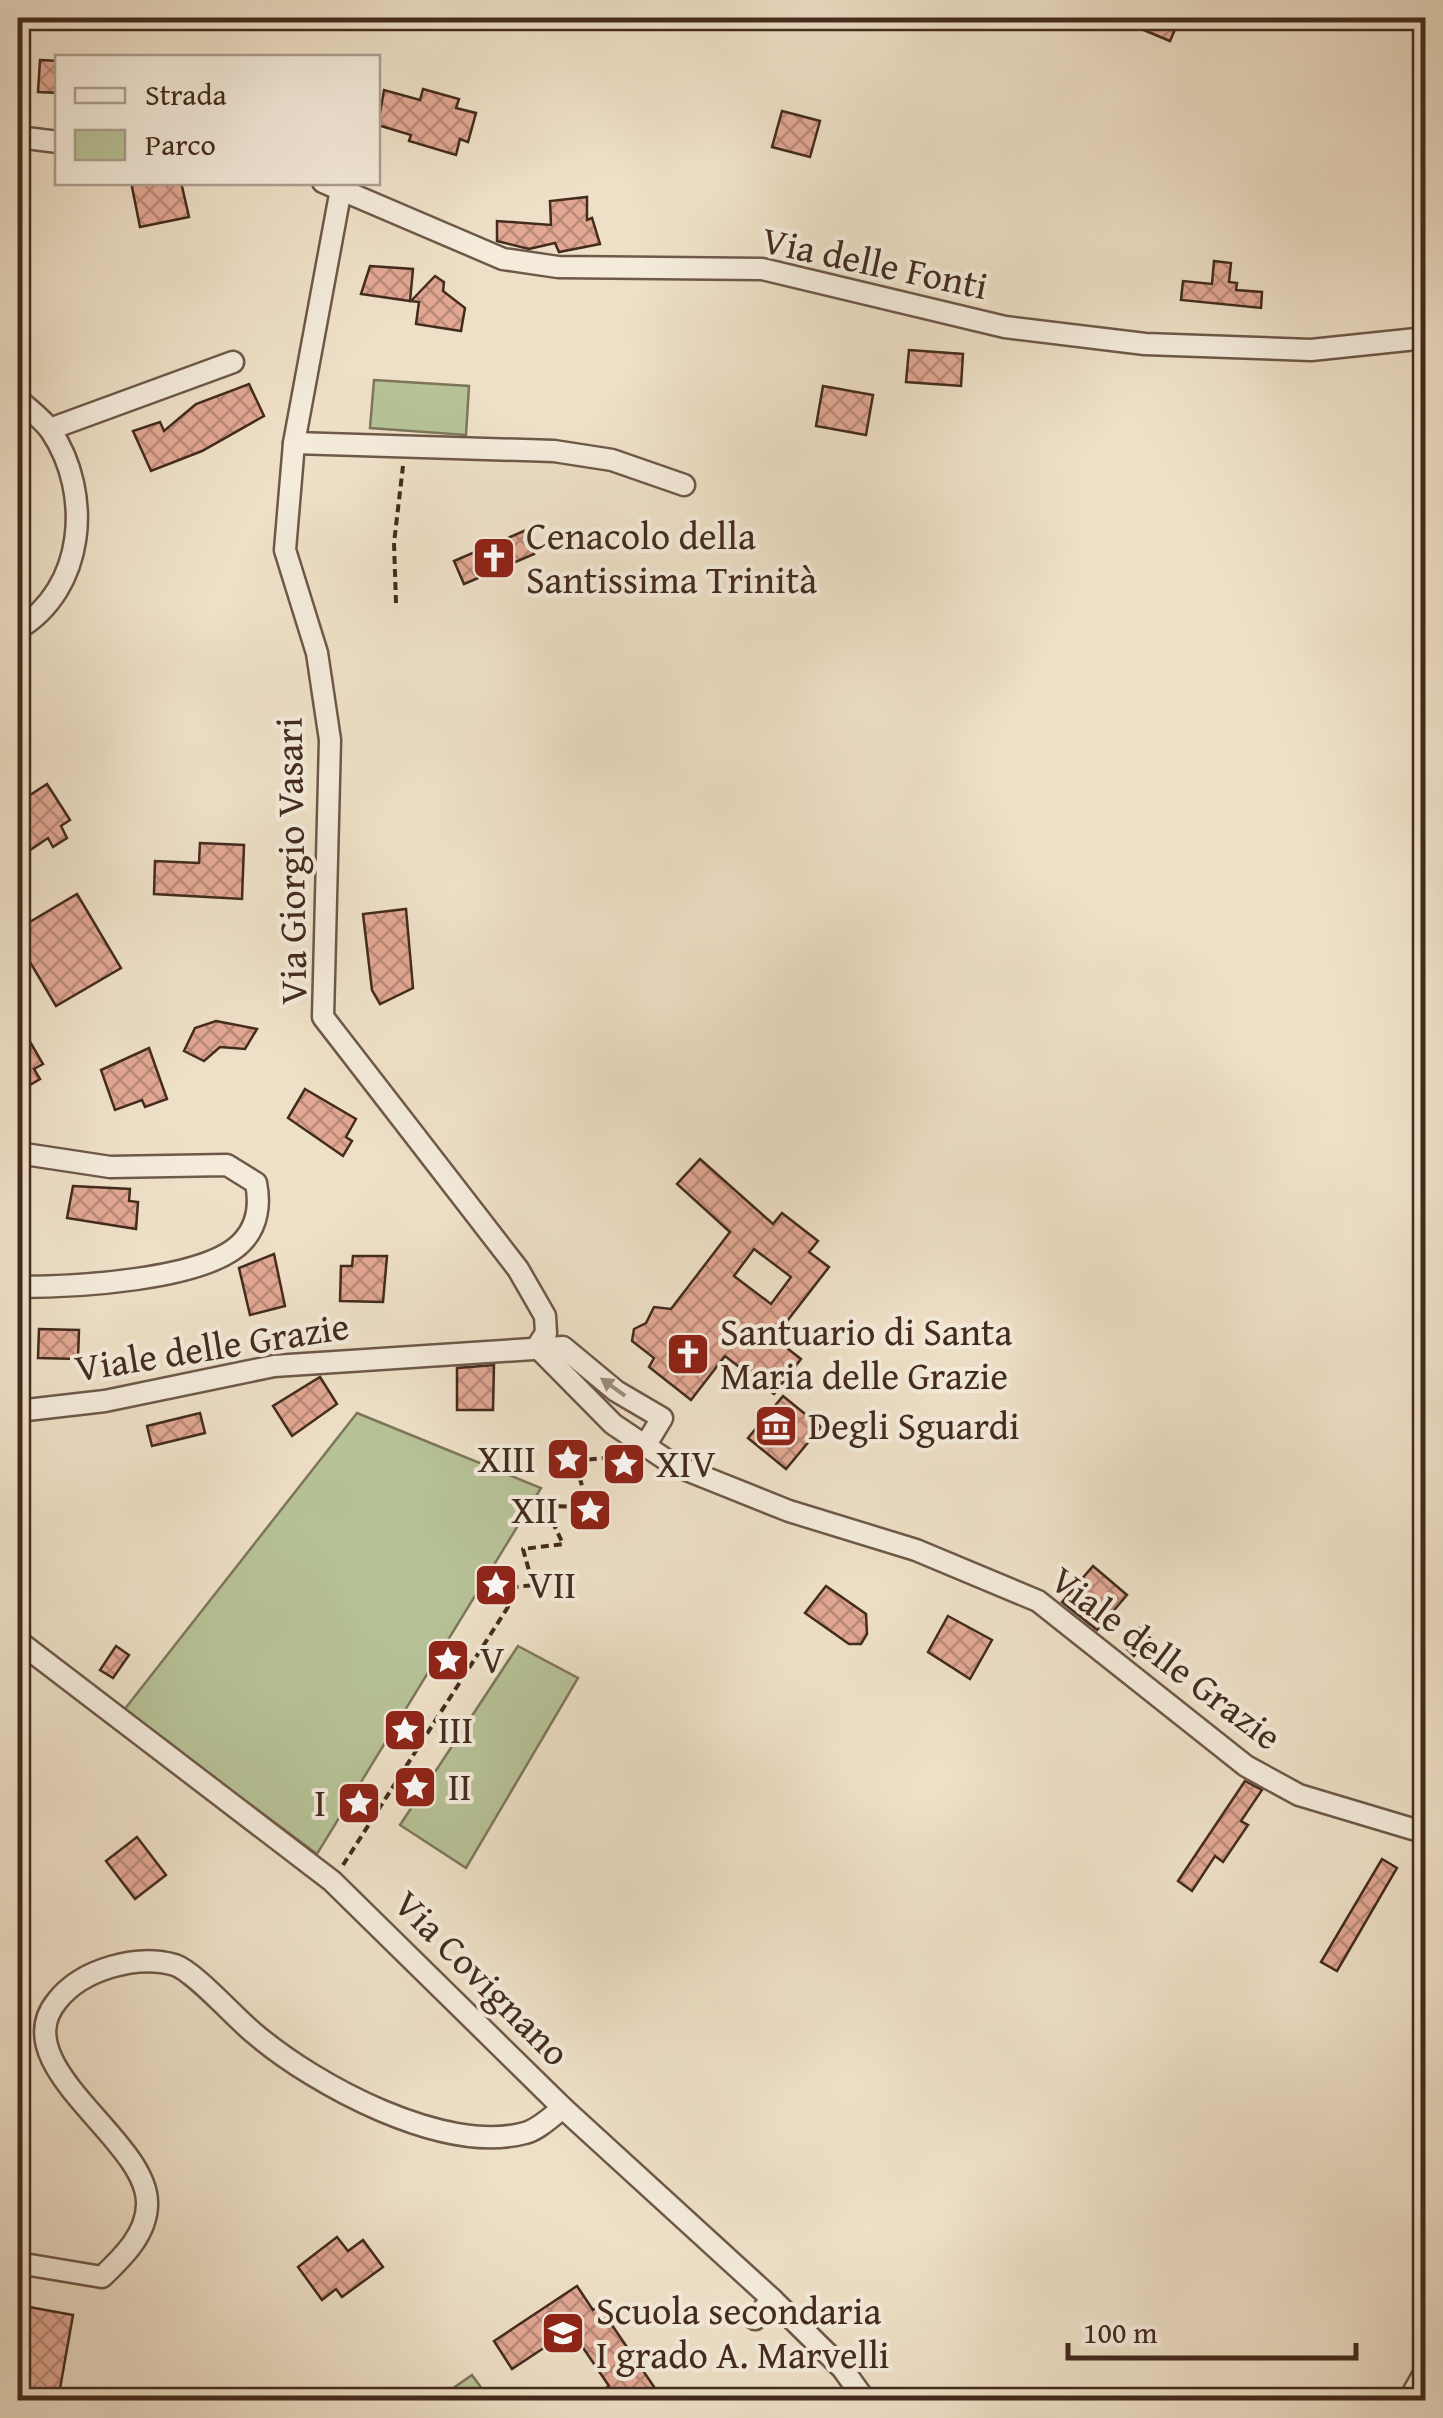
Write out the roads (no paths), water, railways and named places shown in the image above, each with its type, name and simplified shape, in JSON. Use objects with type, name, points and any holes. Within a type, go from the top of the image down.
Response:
[{"type":"street","points":[[18,137],[55,142]]},
{"type":"street","name":"Via delle Fonti","points":[[332,186],[502,259],[558,267],[762,270],[1004,327],[1145,344],[1312,350],[1426,338]]},
{"type":"street","name":"Via Giorgio Vasari","points":[[332,186],[294,443],[285,550],[317,652],[330,740],[324,1017],[518,1269],[545,1316],[546,1334],[537,1347]]},
{"type":"street","points":[[50,429],[233,362]]},
{"type":"street","points":[[18,399],[50,429],[72,475],[75,540],[66,581],[38,617],[18,629]]},
{"type":"street","points":[[294,443],[554,451],[612,460],[684,485]]},
{"type":"street","points":[[18,1153],[110,1168],[227,1164],[256,1183],[258,1196],[256,1219],[242,1243],[218,1257],[93,1287],[18,1286]]},
{"type":"street","name":"Viale delle Grazie","points":[[537,1347],[613,1424],[674,1465],[789,1511],[916,1550],[1038,1601],[1246,1766],[1299,1795],[1426,1833]]},
{"type":"street","name":"Viale delle Grazie","points":[[18,1411],[121,1398],[274,1366],[563,1348],[616,1391],[662,1418],[645,1446]]},
{"type":"street","name":"Via Covignano","points":[[18,1641],[332,1881],[563,2108],[772,2299],[842,2368],[865,2400]]},
{"type":"street","points":[[18,2263],[102,2278],[134,2246],[148,2202],[138,2170],[54,2068],[46,2028],[56,2001],[93,1974],[140,1960],[178,1966],[293,2067],[386,2112],[464,2136],[527,2133],[563,2108]]},
{"type":"street","points":[[754,2319],[772,2299]]},
{"type":"street","points":[[1409,2400],[1426,2370]]},
{"type":"place","name":"Cenacolo della Santissima Trinità","points":[[494,558]]},
{"type":"place","name":"Santuario di Santa Maria delle Grazie","points":[[688,1354]]},
{"type":"place","name":"Degli Sguardi","points":[[776,1426]]},
{"type":"place","name":"XIII","points":[[568,1459]]},
{"type":"place","name":"XIV","points":[[624,1464]]},
{"type":"place","name":"XII","points":[[590,1510]]},
{"type":"place","name":"VII","points":[[496,1585]]},
{"type":"place","name":"V","points":[[448,1660]]},
{"type":"place","name":"III","points":[[405,1730]]},
{"type":"place","name":"II","points":[[415,1787]]},
{"type":"place","name":"I","points":[[359,1803]]},
{"type":"place","name":"Scuola secondaria I grado A. Marvelli","points":[[563,2333]]}]
